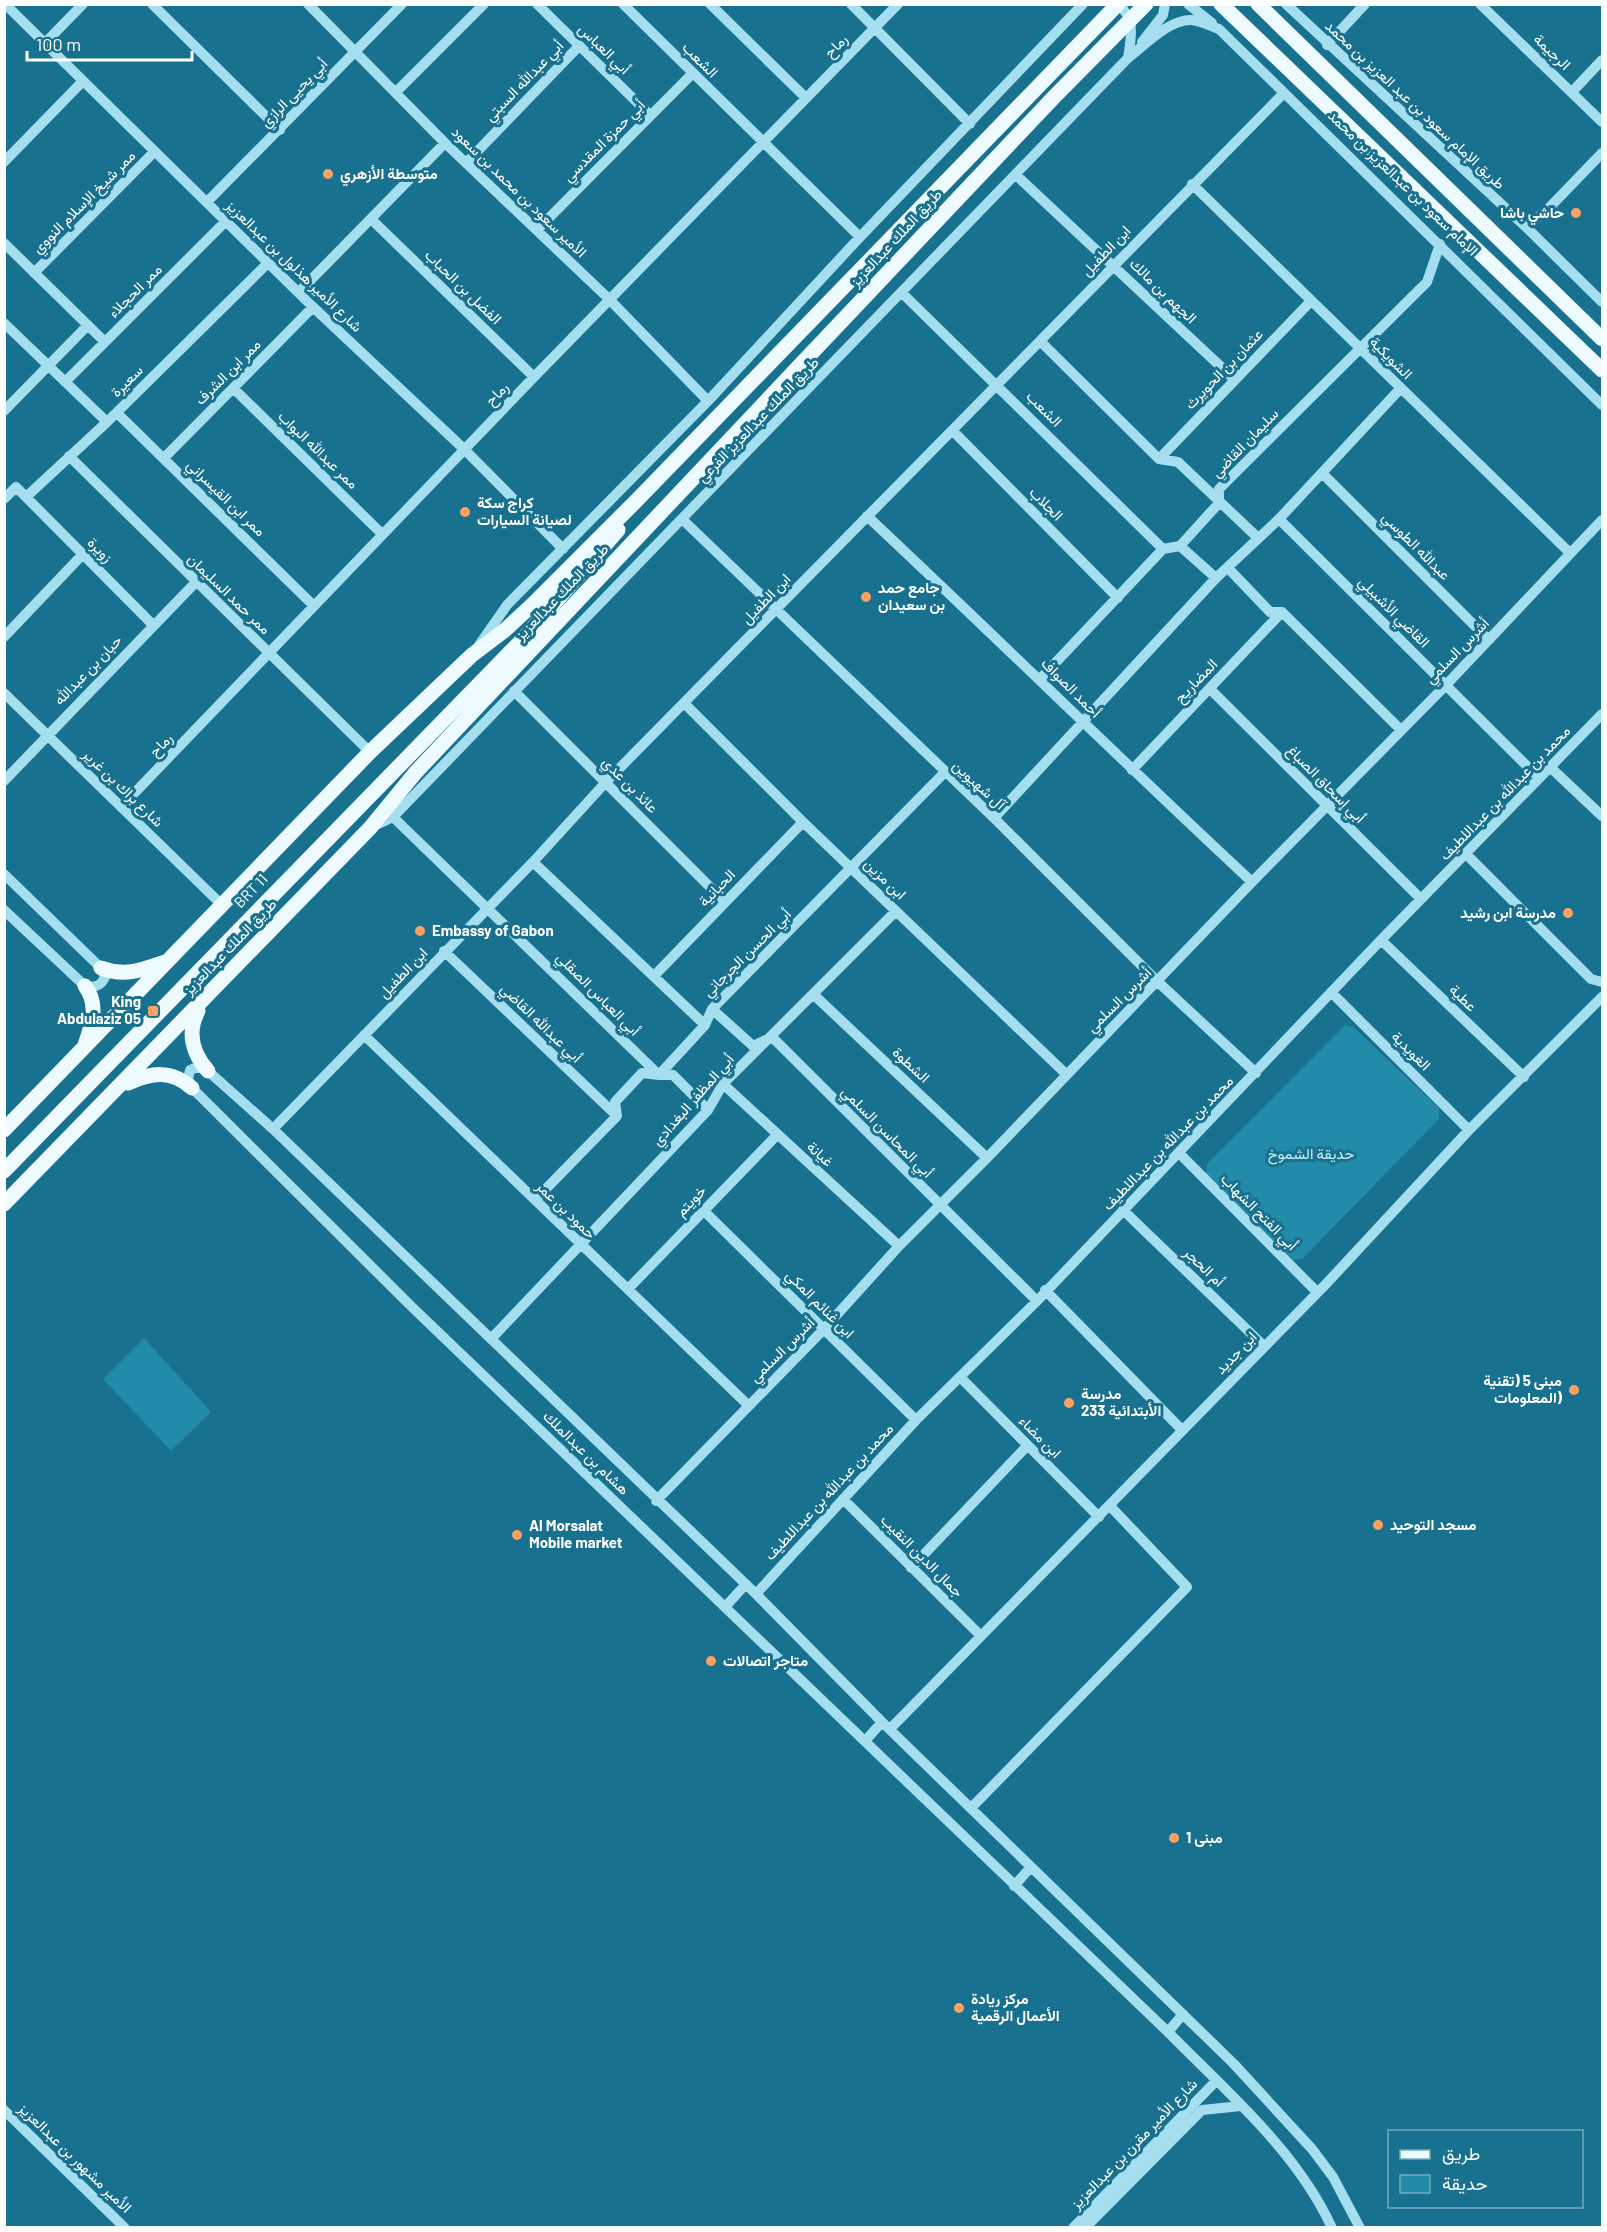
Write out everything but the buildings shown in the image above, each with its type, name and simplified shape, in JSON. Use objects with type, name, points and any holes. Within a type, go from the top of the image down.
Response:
[{"type":"main road","name":"طريق الملك عبدالعزيز","points":[[4,1130],[370,752],[472,655],[505,630],[532,605],[638,499],[786,343],[1118,4]]},
{"type":"main road","name":"طريق الملك عبدالعزيز","points":[[4,1204],[370,828],[416,772],[1054,97],[1146,4]]},
{"type":"main road","name":"الإمام سعود بن عبدالعزيز بن محمد","points":[[1221,4],[1602,370]]},
{"type":"main road","name":"الإمام سعود بن عبدالعزيز بن محمد","points":[[1258,4],[1602,339]]},
{"type":"main road","name":"BRT 11","points":[[4,1171],[524,638],[599,554],[638,499]]},
{"type":"main road","name":"BRT 11","points":[[524,638],[592,573],[608,563],[615,563]]},
{"type":"main road","points":[[101,968],[118,974],[129,974],[168,961]]},
{"type":"main road","points":[[83,1050],[94,1004],[92,995],[85,986]]},
{"type":"main road","points":[[204,1000],[193,1021],[192,1042],[201,1064],[208,1071]]},
{"type":"main road","points":[[122,1085],[156,1073],[175,1077],[192,1088]]},
{"type":"street","points":[[45,43],[83,4]]},
{"type":"street","points":[[152,4],[280,130]]},
{"type":"street","name":"أبي يحيى الرازي","points":[[207,202],[402,4]]},
{"type":"street","points":[[396,92],[484,4]]},
{"type":"street","name":"أبي العباس","points":[[537,4],[650,115]]},
{"type":"street","name":"الشعب","points":[[623,4],[860,237]]},
{"type":"street","points":[[710,4],[806,99]]},
{"type":"street","points":[[851,4],[970,124]]},
{"type":"street","name":"رماح","points":[[121,807],[609,299],[898,4]]},
{"type":"street","points":[[472,655],[507,605],[708,401],[860,237],[1084,4]]},
{"type":"street","points":[[1074,13],[1093,4]]},
{"type":"street","points":[[1118,4],[1126,11],[1132,26],[1128,58]]},
{"type":"street","points":[[1128,58],[1163,15],[1165,4]]},
{"type":"street","points":[[1188,4],[1219,29]]},
{"type":"street","points":[[1198,4],[1219,29]]},
{"type":"street","name":"طريق الإمام سعود بن عبد العزيز بن محمد","points":[[1286,4],[1327,45],[1526,227],[1602,302]]},
{"type":"street","points":[[1327,45],[1365,4]]},
{"type":"street","name":"الرجيمة","points":[[1480,4],[1602,122]]},
{"type":"street","name":"الأمير سعود بن محمد بن سعود","points":[[309,5],[445,143],[609,299],[708,401]]},
{"type":"street","name":"شارع الأمير هذلول بن عبدالعزيز","points":[[7,10],[45,43],[313,307],[465,449],[563,549]]},
{"type":"street","name":"الإمام سعود بن عبدالعزيز بن محمد","points":[[1165,30],[1182,21],[1194,20],[1219,29],[1602,405]]},
{"type":"street","name":"طريق الملك عبدالعزيز الفرعي","points":[[370,828],[393,817],[1017,176],[1128,58],[1165,30]]},
{"type":"street","name":"أبي عبدالله السبتي","points":[[466,163],[579,46]]},
{"type":"street","points":[[1572,92],[1602,60]]},
{"type":"street","name":"أبي حمزة المقدسي","points":[[537,230],[692,74]]},
{"type":"street","points":[[4,162],[83,81]]},
{"type":"street","name":"ابن الطفيل","points":[[273,1129],[533,862],[606,782],[1041,342],[1113,264],[1284,93]]},
{"type":"street","points":[[298,292],[445,143]]},
{"type":"street","name":"ممر شيخ الإسلام النووي","points":[[34,273],[154,152]]},
{"type":"street","points":[[1526,227],[1602,153]]},
{"type":"street","name":"الجهم بن مالك","points":[[1017,176],[1234,380]]},
{"type":"street","name":"الشويكية","points":[[1192,184],[1570,553]]},
{"type":"street","name":"الفضل بن الحباب","points":[[372,219],[534,377]]},
{"type":"street","name":"ممر الحجلاء","points":[[65,382],[226,221]]},
{"type":"street","points":[[4,243],[105,342]]},
{"type":"street","name":"سليمان القاضي","points":[[1180,546],[1219,503],[1219,489],[1427,282],[1440,244]]},
{"type":"street","name":"سعيرة","points":[[26,497],[117,413],[268,263]]},
{"type":"street","name":"الشعب","points":[[902,293],[987,378],[998,384],[1163,549]]},
{"type":"street","name":"عثمان بن الحويرث","points":[[1159,459],[1311,301]]},
{"type":"street","name":"ممر ابن الشرف","points":[[164,458],[313,307]]},
{"type":"street","points":[[4,322],[107,422]]},
{"type":"street","points":[[5,411],[88,325]]},
{"type":"street","points":[[1561,330],[1602,378]]},
{"type":"street","points":[[1041,342],[1159,459],[1179,462],[1219,503],[1257,537]]},
{"type":"street","name":"ممر عبدالله البواب","points":[[233,388],[382,534]]},
{"type":"street","points":[[994,818],[1216,578],[1257,537],[1279,519],[1400,389]]},
{"type":"street","name":"ممر ابن القيسراني","points":[[117,413],[313,605]]},
{"type":"street","name":"الجلاب","points":[[953,431],[1118,598]]},
{"type":"street","name":"ممر حمد السليمان","points":[[69,456],[370,752]]},
{"type":"street","name":"عبدالله الطوسي","points":[[1322,473],[1489,640]]},
{"type":"street","points":[[4,499],[16,487],[26,497]]},
{"type":"street","name":"زويرة","points":[[26,497],[153,625]]},
{"type":"street","name":"أحمد الصواف","points":[[867,516],[1041,678],[1132,770],[1252,882]]},
{"type":"street","name":"القاضي الأشبيلي","points":[[1279,519],[1539,778]]},
{"type":"street","name":"آل شهيوين","points":[[683,520],[944,773],[994,818],[1158,982],[1256,1073]]},
{"type":"street","name":"أشرس السلمي","points":[[656,1501],[824,1329],[899,1246],[1446,685],[1602,520]]},
{"type":"street","points":[[1041,678],[1163,549],[1180,546],[1216,578]]},
{"type":"street","points":[[4,637],[83,554]]},
{"type":"street","points":[[1228,568],[1270,612],[1282,612],[1401,730]]},
{"type":"street","name":"حبان بن عبدالله","points":[[4,781],[196,582]]},
{"type":"street","name":"المضاريح","points":[[1132,770],[1282,612]]},
{"type":"street","name":"أبي إسحاق الصباغ","points":[[1210,689],[1421,899]]},
{"type":"street","name":"عائذ بن عدي","points":[[514,691],[724,901]]},
{"type":"street","name":"شارع براك بن غرير","points":[[4,693],[221,904]]},
{"type":"street","name":"ابن مزين","points":[[685,704],[803,822],[1066,1074]]},
{"type":"street","name":"محمد بن عبدالله بن عبداللطيف","points":[[756,1593],[916,1420],[1037,1301],[1381,940],[1467,855],[1602,714]]},
{"type":"street","points":[[1550,767],[1602,816]]},
{"type":"street","name":"أبي الحسن الجرجاني","points":[[659,1076],[705,1025],[712,1009],[944,773]]},
{"type":"street","name":"أبي العباس الصقلي","points":[[393,817],[489,907],[659,1076],[673,1075],[708,1110]]},
{"type":"street","name":"الحبانية","points":[[654,976],[724,901],[803,822]]},
{"type":"street","points":[[1467,855],[1591,979],[1602,982]]},
{"type":"street","points":[[533,862],[705,1025]]},
{"type":"street","points":[[4,874],[101,968],[105,977],[102,982],[97,987],[85,986],[4,910]]},
{"type":"street","name":"أبي المظفر البغدادي","points":[[491,1339],[708,1110],[723,1084],[896,911]]},
{"type":"street","name":"عطية","points":[[1381,940],[1524,1077]]},
{"type":"street","name":"أبي عبدالله القاضي","points":[[444,951],[617,1116]]},
{"type":"street","name":"الغويدية","points":[[1331,992],[1469,1130]]},
{"type":"street","name":"الشطوة","points":[[813,994],[987,1158]]},
{"type":"street","name":"ابن جديد","points":[[864,1741],[886,1726],[1110,1506],[1317,1292],[1469,1130],[1602,997]]},
{"type":"street","points":[[712,1009],[753,1046],[772,1037]]},
{"type":"street","name":"حمود بن عمر","points":[[364,1035],[748,1405]]},
{"type":"street","name":"أبي المحاسن السلمي","points":[[772,1037],[1037,1301]]},
{"type":"street","points":[[192,1088],[188,1079],[190,1070],[198,1067],[208,1071]]},
{"type":"street","name":"هشام بن عبدالملك","points":[[208,1071],[273,1129],[656,1501],[756,1593],[886,1726],[972,1807],[1233,2063],[1312,2149],[1334,2177],[1360,2228]]},
{"type":"street","points":[[536,1200],[617,1116],[615,1102],[642,1073],[659,1076]]},
{"type":"street","name":"غيانة","points":[[723,1084],[899,1246]]},
{"type":"street","name":"هشام بن عبدالملك","points":[[192,1088],[413,1308],[1168,2032],[1241,2106]]},
{"type":"street","name":"خويتم","points":[[628,1289],[777,1136]]},
{"type":"street","name":"أبي الفتح الشهاب","points":[[1179,1153],[1317,1292]]},
{"type":"street","name":"ابن غنائم المكي","points":[[703,1210],[916,1420]]},
{"type":"street","name":"أم الحجر","points":[[1123,1210],[1264,1346]]},
{"type":"street","points":[[1045,1290],[1182,1430]]},
{"type":"street","name":"ابن مضاء","points":[[960,1377],[1099,1517]]},
{"type":"street","points":[[911,1568],[1027,1446]]},
{"type":"street","name":"جمال الدين النقيب","points":[[843,1498],[980,1635]]},
{"type":"street","points":[[972,1807],[1187,1587],[1110,1506]]},
{"type":"street","points":[[725,1607],[746,1584]]},
{"type":"street","points":[[1014,1886],[1031,1867]]},
{"type":"street","points":[[1168,2032],[1183,2014]]},
{"type":"street","name":"شارع الأمير مقرن بن عبدالعزيز","points":[[1072,2228],[1216,2081]]},
{"type":"street","points":[[1241,2106],[1307,2182],[1332,2228]]},
{"type":"street","name":"شارع الأمير مقرن بن عبدالعزيز","points":[[1085,2228],[1202,2110],[1241,2106]]},
{"type":"street","name":"الأمير مشهور بن عبدالعزيز","points":[[4,2110],[125,2228]]},
{"type":"green space","name":"حديقة الشموخ","points":[[1345,1025],[1353,1027],[1439,1108],[1439,1119],[1302,1259],[1293,1260],[1206,1174],[1207,1164]]},
{"type":"green space","points":[[144,1338],[211,1412],[171,1451],[103,1379]]},
{"type":"place","name":"متوسطة الأزهري","points":[[328,174]]},
{"type":"place","name":"حاشي باشا","points":[[1576,213]]},
{"type":"place","name":"كراج سكة لصيانة السيارات","points":[[465,512]]},
{"type":"place","name":"جامع حمد بن سعيدان","points":[[866,597]]},
{"type":"place","name":"مدرسة ابن رشيد","points":[[1568,913]]},
{"type":"place","name":"Embassy of Gabon","points":[[420,931]]},
{"type":"place","name":"King Abdulaziz 05","points":[[153,1011]]},
{"type":"place","name":"مبنى 5 (تقنية المعلومات)","points":[[1574,1390]]},
{"type":"place","name":"مدرسة الأبتدائية 233","points":[[1069,1403]]},
{"type":"place","name":"مسجد التوحيد","points":[[1378,1525]]},
{"type":"place","name":"Al Morsalat Mobile market","points":[[517,1535]]},
{"type":"place","name":"متاجر اتصالات","points":[[711,1661]]},
{"type":"place","name":"مبنى 1","points":[[1174,1838]]},
{"type":"place","name":"مركز ريادة الأعمال الرقمية","points":[[959,2008]]}]
